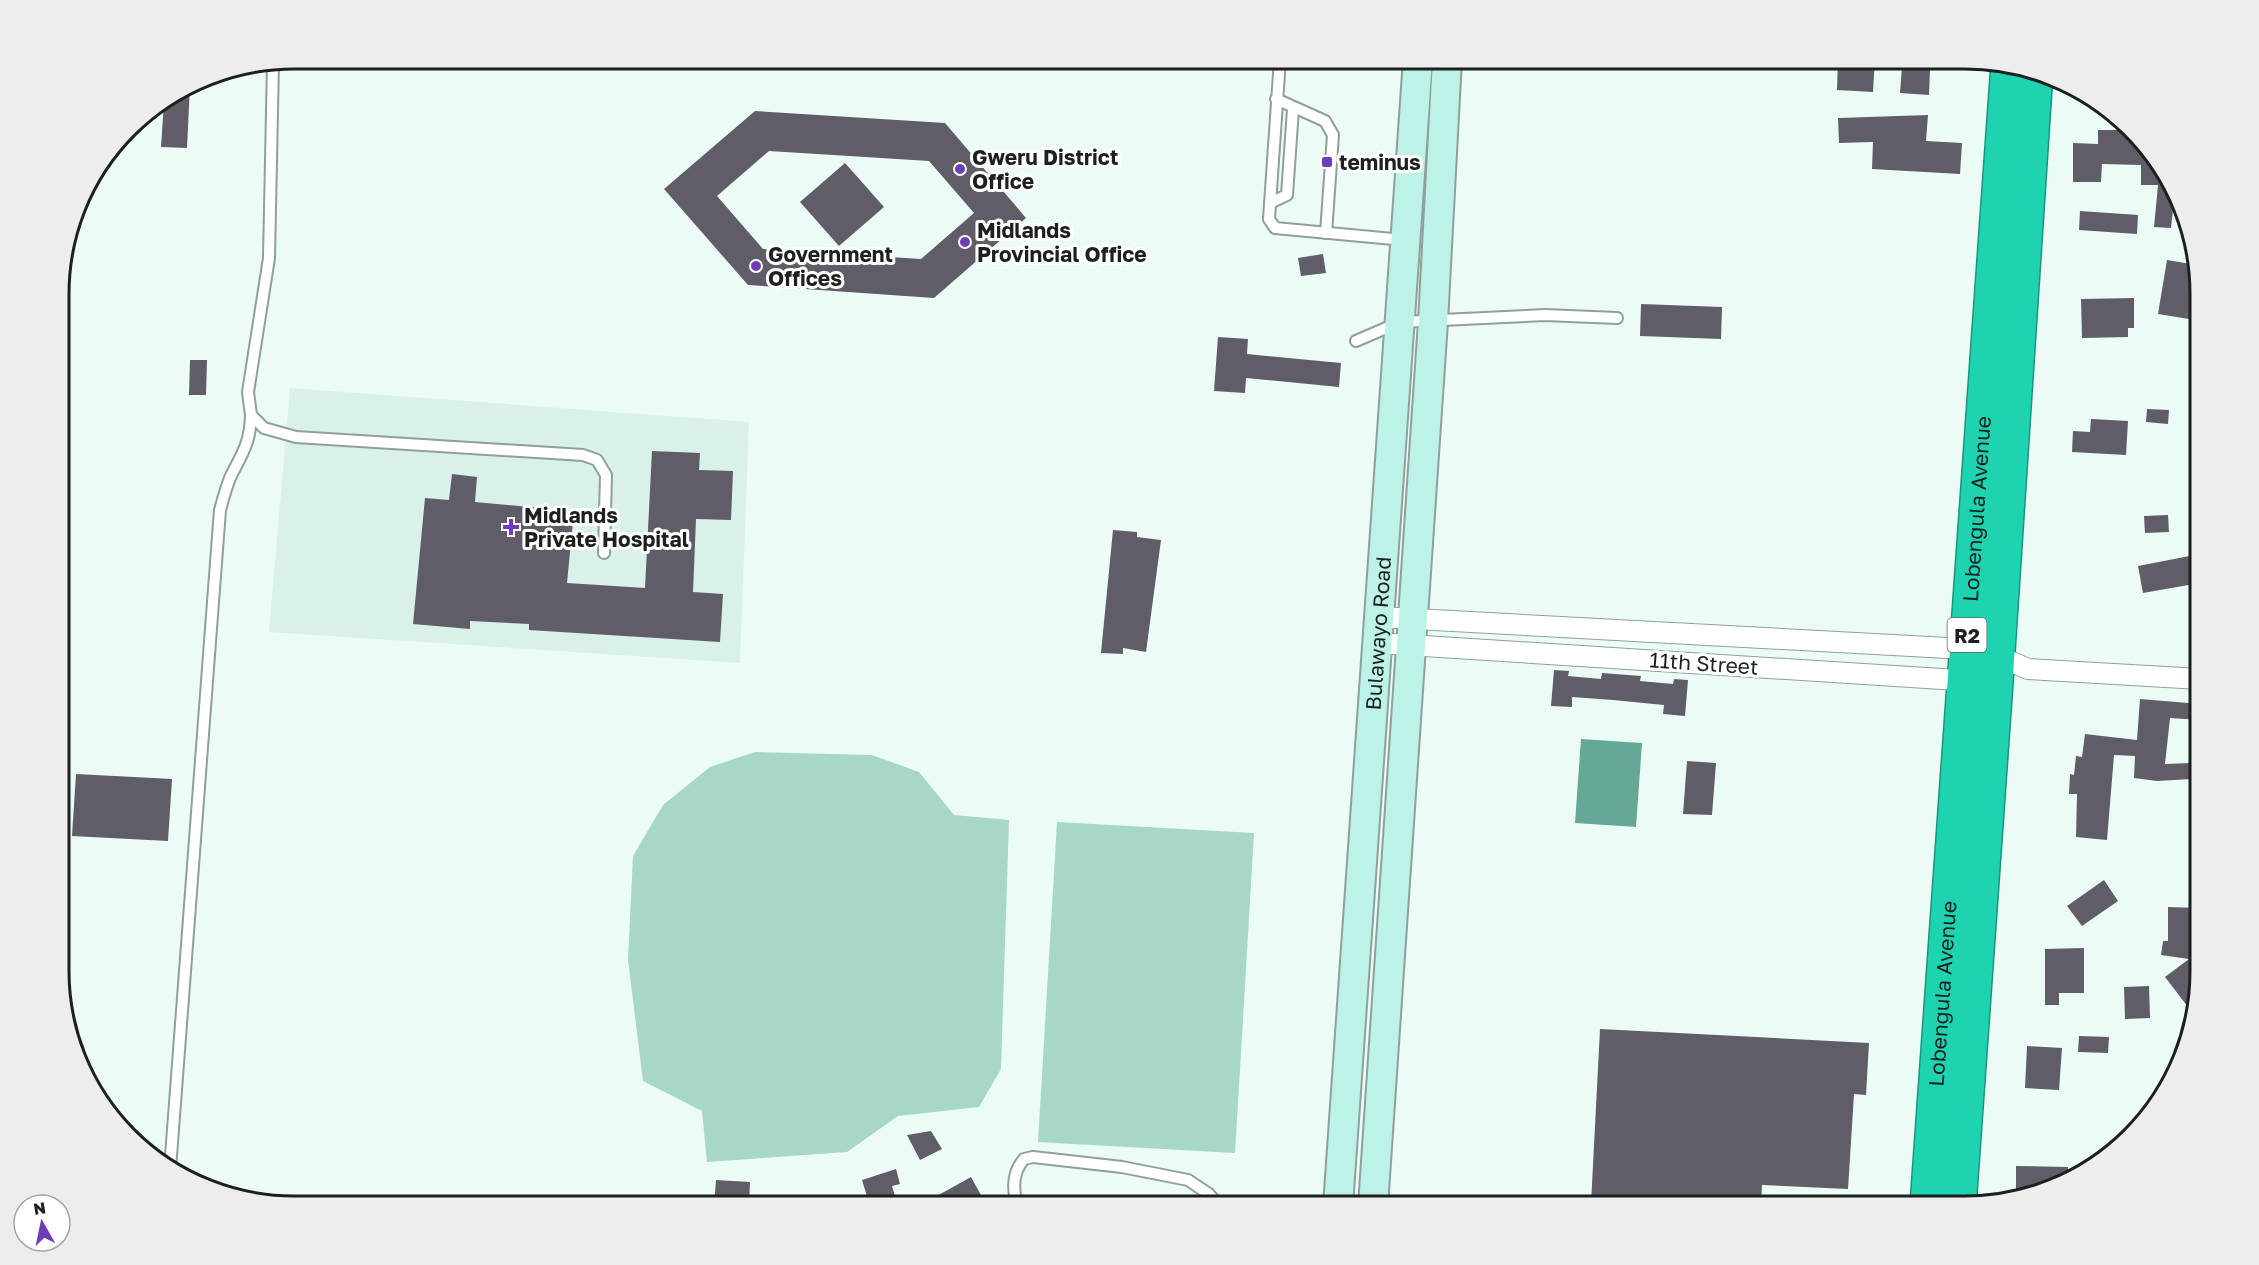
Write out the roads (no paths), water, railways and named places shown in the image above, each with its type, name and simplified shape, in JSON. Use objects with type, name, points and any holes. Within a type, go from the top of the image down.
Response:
[{"type":"highway","name":"Lobengula Avenue","points":[[1928,1196],[1965,664],[2027,78]]},
{"type":"highway","name":"Lobengula Avenue","points":[[1960,1196],[1997,669],[2028,78]]},
{"type":"street","name":"Bulawayo Road","points":[[1339,1196],[1417,69]]},
{"type":"street","name":"Bulawayo Road","points":[[1373,1196],[1413,632],[1446,69]]},
{"type":"street","name":"11th Street","points":[[1378,630],[1965,664],[1997,669],[2190,678]]},
{"type":"street","name":"11th Street","points":[[1413,632],[1965,664],[1997,669]]},
{"type":"lane","points":[[1279,69],[1269,219],[1275,228],[1404,240]]},
{"type":"lane","points":[[171,1159],[220,510],[230,478],[248,446],[251,415],[248,392],[269,258],[273,70]]},
{"type":"lane","points":[[1276,99],[1293,109],[1325,121],[1333,135],[1326,233]]},
{"type":"lane","points":[[1270,203],[1287,195],[1293,109]]},
{"type":"lane","points":[[1356,341],[1400,322],[1433,322],[1476,316],[1545,315],[1617,318]]},
{"type":"lane","points":[[251,415],[264,428],[296,437],[583,454],[597,460],[606,475],[603,553]]},
{"type":"lane","points":[[1014,1196],[1014,1176],[1024,1159],[1033,1157],[1122,1167],[1188,1180],[1211,1196]]},
{"type":"place","name":"teminus","points":[[1327,162]]},
{"type":"place","name":"Gweru District Office","points":[[960,169]]},
{"type":"place","name":"Midlands Provincial Office","points":[[965,242]]},
{"type":"place","name":"Government Offices","points":[[756,266]]},
{"type":"place","name":"Midlands Private Hospital","points":[[511,527]]}]
